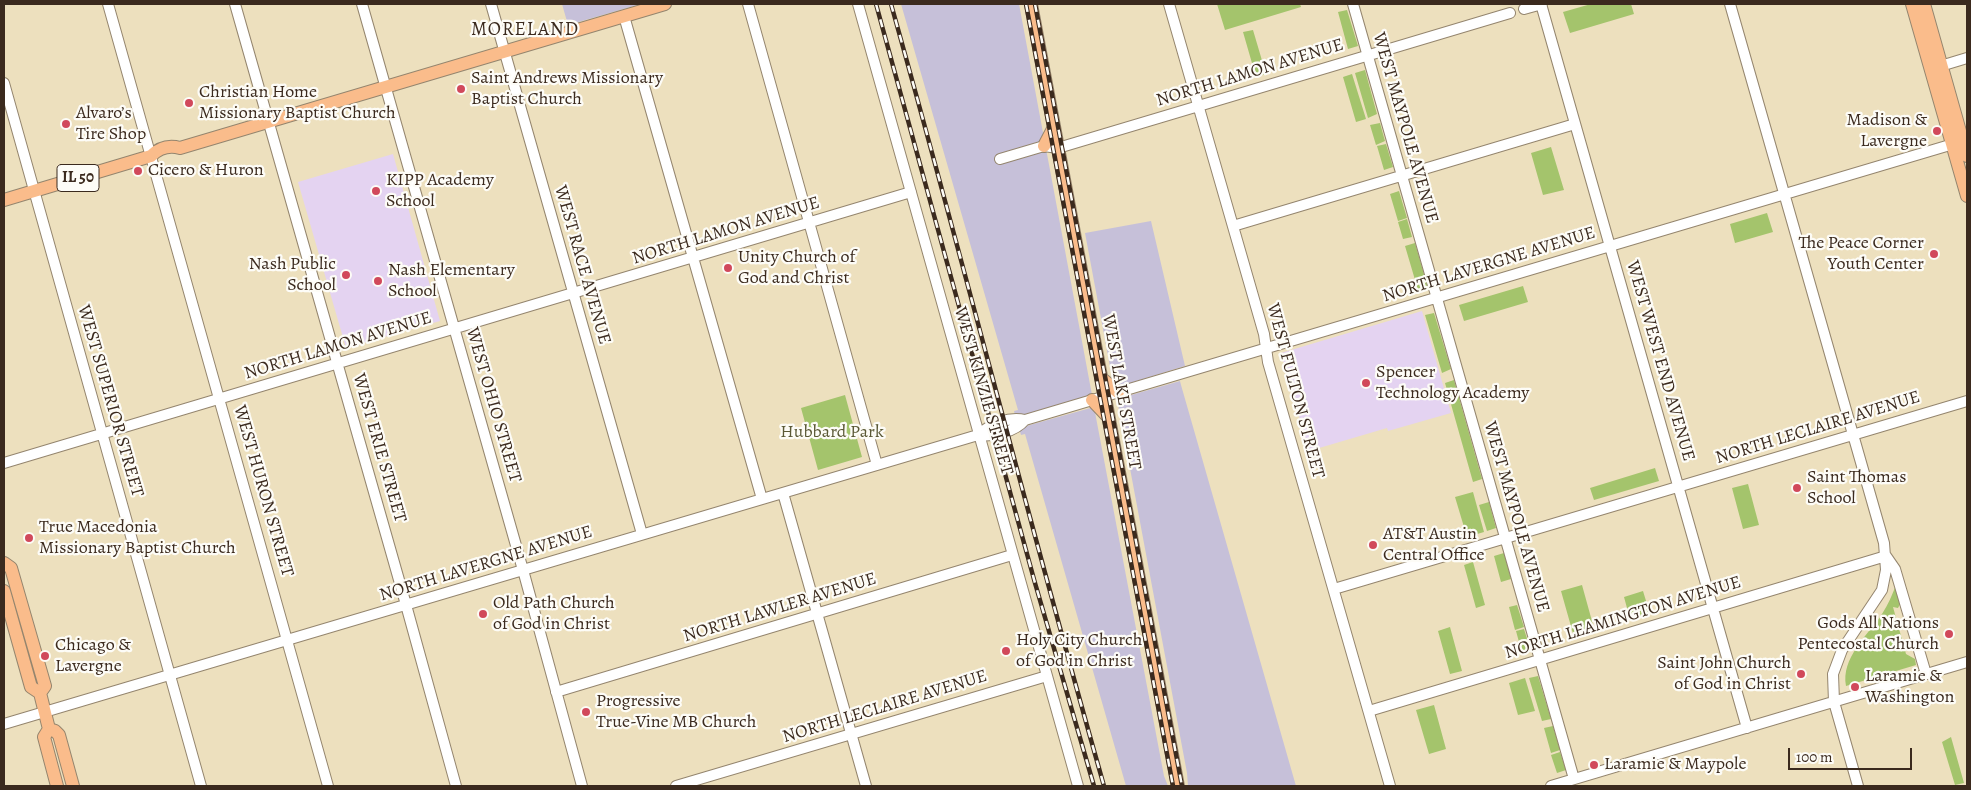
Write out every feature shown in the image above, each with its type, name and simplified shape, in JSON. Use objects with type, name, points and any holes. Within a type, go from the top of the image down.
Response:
[{"type":"main road","name":"IL 50","points":[[4,200],[151,156],[161,149],[172,146],[180,148],[665,4]]},
{"type":"main road","name":"WEST LAKE STREET","points":[[1031,4],[1178,786]]},
{"type":"main road","points":[[1912,4],[1936,68],[1958,143],[1967,196]]},
{"type":"main road","points":[[1924,4],[1936,68]]},
{"type":"main road","points":[[1044,146],[1054,127]]},
{"type":"main road","points":[[1958,143],[1967,156]]},
{"type":"main road","points":[[1095,345],[1088,355],[1121,439],[1115,452]]},
{"type":"main road","points":[[4,563],[11,568],[45,686],[40,693]]},
{"type":"main road","points":[[4,590],[31,687],[40,693],[49,729],[44,737],[57,786]]},
{"type":"main road","points":[[49,729],[59,735],[73,786]]},
{"type":"street","name":"WEST HURON STREET","points":[[108,4],[328,786]]},
{"type":"street","name":"WEST ERIE STREET","points":[[235,4],[456,786]]},
{"type":"street","name":"WEST OHIO STREET","points":[[362,4],[523,570],[582,786]]},
{"type":"street","name":"WEST RACE AVENUE","points":[[490,4],[642,534]]},
{"type":"street","points":[[748,4],[877,465]]},
{"type":"street","name":"WEST KINZIE STREET","points":[[858,4],[1078,786]]},
{"type":"street","name":"WEST FULTON STREET","points":[[1169,4],[1264,334],[1268,362],[1390,786]]},
{"type":"street","name":"WEST MAYPOLE AVENUE","points":[[1353,4],[1574,780]]},
{"type":"street","points":[[1524,9],[1541,4]]},
{"type":"street","name":"WEST WEST END AVENUE","points":[[1541,4],[1748,728]]},
{"type":"street","points":[[1730,4],[1886,556],[1885,579],[1882,590],[1842,650],[1832,684],[1834,702],[1858,786]]},
{"type":"street","name":"NORTH LAMON AVENUE","points":[[1000,159],[1044,146],[1058,148],[1510,13]]},
{"type":"street","points":[[624,16],[762,499]]},
{"type":"street","points":[[1936,68],[1967,58]]},
{"type":"street","name":"WEST SUPERIOR STREET","points":[[4,83],[201,786]]},
{"type":"street","points":[[1233,226],[1575,124]]},
{"type":"street","name":"NORTH LAVERGNE AVENUE","points":[[4,724],[978,435],[986,427],[1016,418],[1025,420],[1958,143]]},
{"type":"street","name":"NORTH LAMON AVENUE","points":[[4,463],[912,192]]},
{"type":"street","name":"NORTH LECLAIRE AVENUE","points":[[1334,589],[1967,401]]},
{"type":"street","points":[[783,493],[866,786]]},
{"type":"street","name":"NORTH LAWLER AVENUE","points":[[556,692],[1012,556]]},
{"type":"street","points":[[1886,556],[1895,568],[1926,674]]},
{"type":"street","name":"NORTH LEAMINGTON AVENUE","points":[[1369,711],[1886,556]]},
{"type":"street","points":[[1551,786],[1967,662]]},
{"type":"street","name":"NORTH LECLAIRE AVENUE","points":[[676,786],[1047,676]]},
{"type":"shaded area","points":[[562,4],[641,4],[568,25]]},
{"type":"shaded area","points":[[901,4],[1019,4],[1092,395],[1026,414],[1015,415],[1014,411],[1018,410]]},
{"type":"shaded area","name":"Nash Elementary School","points":[[393,154],[440,321],[346,348],[298,182]]},
{"type":"shaded area","points":[[1151,221],[1185,366],[1114,388],[1085,233]]},
{"type":"shaded area","name":"Spencer Technology Academy","points":[[1422,311],[1451,413],[1388,431],[1387,428],[1309,451],[1281,353]]},
{"type":"shaded area","points":[[1180,381],[1296,786],[1188,786],[1117,399]]},
{"type":"shaded area","points":[[1094,407],[1164,776],[1168,786],[1126,786],[1025,434],[1021,435],[1019,428]]},
{"type":"green space","points":[[1217,4],[1300,4],[1301,7],[1225,30]]},
{"type":"green space","points":[[1591,4],[1631,4],[1634,14],[1570,33],[1563,12]]},
{"type":"green space","points":[[1347,10],[1358,46],[1348,49],[1338,12]]},
{"type":"green space","points":[[1253,30],[1266,74],[1256,77],[1243,32]]},
{"type":"green space","points":[[1365,70],[1377,114],[1368,118],[1355,73]]},
{"type":"green space","points":[[1352,74],[1366,119],[1356,122],[1343,77]]},
{"type":"green space","points":[[1380,123],[1385,141],[1376,145],[1370,125]]},
{"type":"green space","points":[[1386,144],[1393,167],[1384,170],[1377,146]]},
{"type":"green space","points":[[1551,147],[1564,190],[1543,195],[1531,153]]},
{"type":"green space","points":[[1399,191],[1407,218],[1398,221],[1390,194]]},
{"type":"green space","points":[[1767,213],[1773,232],[1735,243],[1730,224]]},
{"type":"green space","points":[[1407,219],[1412,237],[1403,239],[1398,222]]},
{"type":"green space","points":[[1415,243],[1428,288],[1418,290],[1405,246]]},
{"type":"green space","points":[[1523,286],[1528,302],[1464,321],[1459,305]]},
{"type":"green space","points":[[1434,313],[1451,369],[1442,373],[1425,315]]},
{"type":"green space","points":[[1454,380],[1482,479],[1473,482],[1445,383]]},
{"type":"green space","name":"Hubbard Park","points":[[845,395],[862,457],[818,470],[801,408]]},
{"type":"green space","points":[[1655,468],[1659,481],[1594,500],[1590,488]]},
{"type":"green space","points":[[1748,484],[1759,525],[1743,529],[1732,488]]},
{"type":"green space","points":[[1473,492],[1484,532],[1467,537],[1455,497]]},
{"type":"green space","points":[[1489,502],[1496,528],[1487,531],[1479,505]]},
{"type":"green space","points":[[1504,553],[1511,579],[1501,582],[1494,556]]},
{"type":"green space","points":[[1473,562],[1485,605],[1476,608],[1464,565]]},
{"type":"green space","points":[[1582,585],[1595,632],[1574,637],[1561,591]]},
{"type":"green space","points":[[1896,585],[1901,602],[1898,608],[1893,607],[1906,654],[1915,659],[1916,665],[1846,686],[1845,676],[1851,657],[1884,611]]},
{"type":"green space","points":[[1643,591],[1650,614],[1630,619],[1624,597]]},
{"type":"green space","points":[[1517,605],[1524,627],[1515,630],[1509,607]]},
{"type":"green space","points":[[1450,627],[1462,671],[1450,674],[1438,631]]},
{"type":"green space","points":[[1524,629],[1531,651],[1522,653],[1516,631]]},
{"type":"green space","points":[[1538,676],[1551,719],[1542,721],[1529,678]]},
{"type":"green space","points":[[1525,678],[1535,711],[1518,715],[1509,683]]},
{"type":"green space","points":[[1434,705],[1446,749],[1429,754],[1416,710]]},
{"type":"green space","points":[[1553,726],[1560,750],[1551,753],[1544,728]]},
{"type":"green space","points":[[1951,737],[1964,783],[1955,785],[1942,742]]},
{"type":"green space","points":[[1560,752],[1566,770],[1557,773],[1551,755]]},
{"type":"railway","points":[[876,4],[1035,583],[1094,786]]},
{"type":"railway","points":[[891,4],[1104,786]]},
{"type":"railway","points":[[1026,4],[1173,786]]},
{"type":"railway","points":[[1035,4],[1182,786]]},
{"type":"place","name":"Saint Andrews Missionary Baptist Church","points":[[461,89]]},
{"type":"place","name":"Christian Home Missionary Baptist Church","points":[[189,103]]},
{"type":"place","name":"Alvaro’s Tire Shop","points":[[66,124]]},
{"type":"place","name":"Madison & Lavergne","points":[[1937,131]]},
{"type":"place","name":"Cicero & Huron","points":[[138,171]]},
{"type":"place","name":"KIPP Academy School","points":[[376,191]]},
{"type":"place","name":"The Peace Corner Youth Center","points":[[1934,254]]},
{"type":"place","name":"Unity Church of God and Christ","points":[[728,268]]},
{"type":"place","name":"Nash Public School","points":[[346,275]]},
{"type":"place","name":"Nash Elementary School","points":[[378,281]]},
{"type":"place","name":"Spencer Technology Academy","points":[[1366,383]]},
{"type":"place","name":"Saint Thomas School","points":[[1797,488]]},
{"type":"place","name":"True Macedonia Missionary Baptist Church","points":[[29,538]]},
{"type":"place","name":"AT&T Austin Central Office","points":[[1373,545]]},
{"type":"place","name":"Old Path Church of God in Christ","points":[[483,614]]},
{"type":"place","name":"Gods All Nations Pentecostal Church","points":[[1949,634]]},
{"type":"place","name":"Holy City Church of God in Christ","points":[[1006,651]]},
{"type":"place","name":"Chicago & Lavergne","points":[[45,656]]},
{"type":"place","name":"Saint John Church of God in Christ","points":[[1801,674]]},
{"type":"place","name":"Laramie & Washington","points":[[1855,687]]},
{"type":"place","name":"Progressive True-Vine MB Church","points":[[586,712]]},
{"type":"place","name":"Laramie & Maypole","points":[[1594,765]]},
{"type":"district","name":"MORELAND","points":[[525,30]]}]
